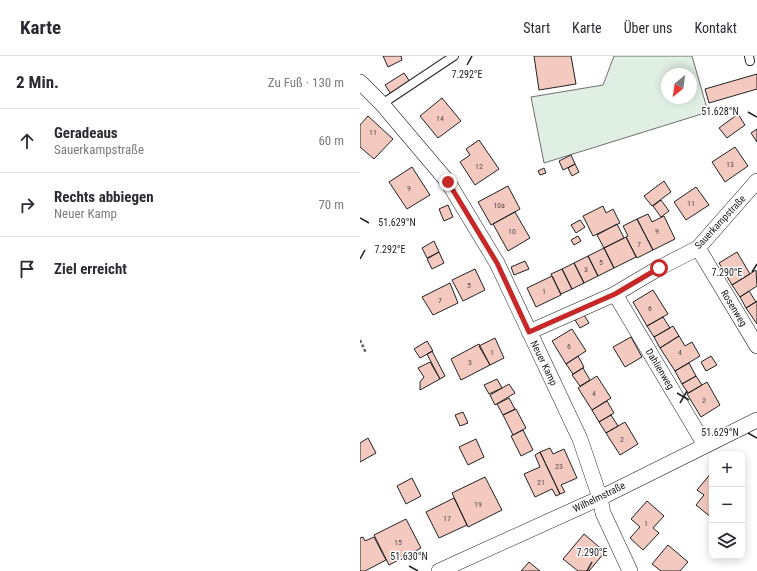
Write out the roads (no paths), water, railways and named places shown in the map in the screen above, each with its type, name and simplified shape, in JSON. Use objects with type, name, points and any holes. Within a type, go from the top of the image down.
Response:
[{"type":"street","name":"Neuer Kamp","points":[[360,82],[382,104],[448,182],[497,263],[580,439],[600,498],[603,514],[630,571]]},
{"type":"street","name":"Sauerkampstraße","points":[[529,332],[615,294],[659,268],[698,248],[757,181]]},
{"type":"street","name":"Rosenweg","points":[[698,248],[757,346]]},
{"type":"street","name":"Dahlienweg","points":[[615,294],[705,445]]},
{"type":"street","name":"Wilhelmstraße","points":[[440,571],[600,498],[757,420]]},
{"type":"lane","points":[[382,104],[454,56]]}]
